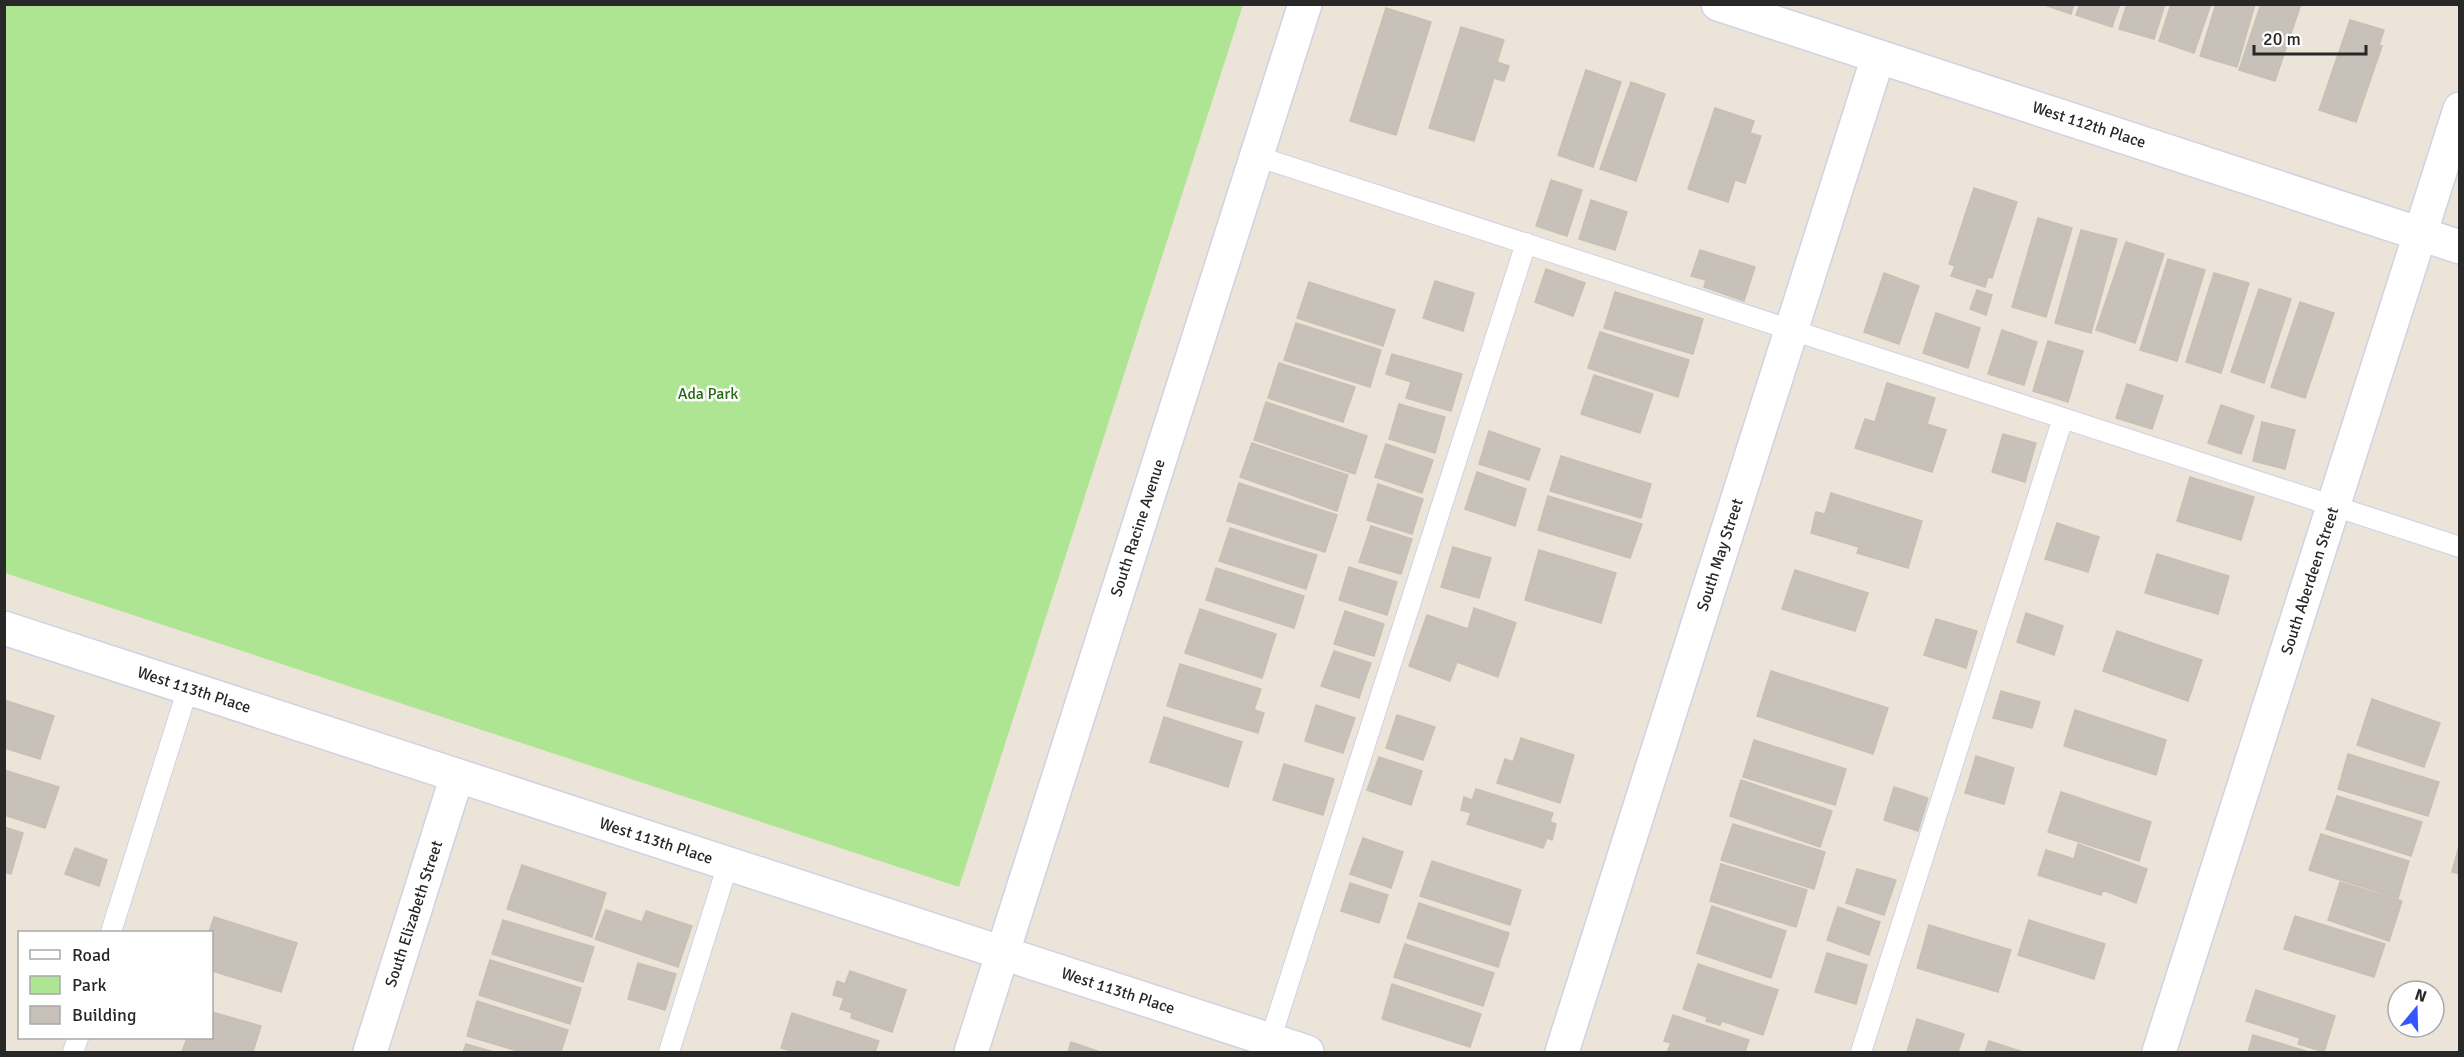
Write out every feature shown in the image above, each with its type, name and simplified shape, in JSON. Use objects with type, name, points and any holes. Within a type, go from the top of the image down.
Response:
[{"type":"street","name":"South Racine Avenue","points":[[971,1053],[1305,4]]},
{"type":"street","name":"West 112th Place","points":[[1718,4],[2460,246]]},
{"type":"street","name":"South May Street","points":[[1563,1053],[1878,57]]},
{"type":"street","name":"South Aberdeen Street","points":[[2159,1053],[2460,109]]},
{"type":"street","name":"West 113th Place","points":[[4,628],[1003,954],[1268,1047],[1307,1053]]},
{"type":"street","name":"South Elizabeth Street","points":[[370,1053],[457,776]]},
{"type":"lane","points":[[1256,156],[2460,547]]},
{"type":"lane","points":[[1268,1047],[1526,243]]},
{"type":"lane","points":[[1861,1053],[2063,418]]},
{"type":"lane","points":[[112,931],[188,688]]},
{"type":"lane","points":[[669,1053],[728,864]]},
{"type":"green space","name":"Ada Park","points":[[5,4],[1243,5],[959,887],[5,573]]},
{"type":"building","points":[[2042,4],[2074,4],[2071,14]]},
{"type":"building","points":[[2080,4],[2120,4],[2112,27],[2076,15]]},
{"type":"building","points":[[2127,4],[2165,4],[2154,39],[2119,29]]},
{"type":"building","points":[[2171,4],[2211,4],[2194,53],[2159,41]]},
{"type":"building","points":[[2216,4],[2255,4],[2237,67],[2200,56]]},
{"type":"building","points":[[2261,4],[2301,4],[2275,81],[2239,70]]},
{"type":"building","points":[[1386,8],[1431,22],[1396,135],[1350,121]]},
{"type":"building","points":[[2350,20],[2384,30],[2379,45],[2382,46],[2356,122],[2319,110]]},
{"type":"building","points":[[1461,27],[1504,40],[1497,62],[1509,66],[1504,81],[1494,78],[1474,141],[1429,128]]},
{"type":"building","points":[[1586,70],[1621,82],[1593,167],[1558,155]]},
{"type":"building","points":[[1631,82],[1665,94],[1636,181],[1600,169]]},
{"type":"building","points":[[1715,108],[1754,121],[1750,133],[1761,136],[1745,183],[1735,180],[1728,202],[1688,189]]},
{"type":"building","points":[[1551,180],[1582,190],[1567,236],[1536,226]]},
{"type":"building","points":[[1974,188],[2017,202],[1992,278],[1988,277],[1985,287],[1951,276],[1955,266],[1949,264]]},
{"type":"building","points":[[1591,200],[1627,212],[1615,250],[1579,239]]},
{"type":"building","points":[[2038,218],[2072,228],[2046,317],[2012,307]]},
{"type":"building","points":[[2081,230],[2117,239],[2091,333],[2055,323]]},
{"type":"building","points":[[2126,242],[2164,254],[2135,343],[2096,330]]},
{"type":"building","points":[[1700,250],[1755,267],[1744,301],[1704,287],[1706,280],[1691,276]]},
{"type":"building","points":[[2168,259],[2205,270],[2177,361],[2140,350]]},
{"type":"building","points":[[1546,269],[1585,283],[1573,316],[1535,302]]},
{"type":"building","points":[[1884,273],[1919,286],[1899,344],[1864,332]]},
{"type":"building","points":[[2214,273],[2249,283],[2221,373],[2186,362]]},
{"type":"building","points":[[1435,281],[1474,293],[1463,331],[1423,318]]},
{"type":"building","points":[[1309,282],[1395,310],[1383,346],[1297,318]]},
{"type":"building","points":[[2259,289],[2291,299],[2264,383],[2231,372]]},
{"type":"building","points":[[1977,290],[1992,295],[1986,315],[1970,309]]},
{"type":"building","points":[[1615,292],[1703,319],[1693,354],[1604,328]]},
{"type":"building","points":[[2300,302],[2334,313],[2305,398],[2271,387]]},
{"type":"building","points":[[1936,313],[1980,328],[1968,368],[1923,353]]},
{"type":"building","points":[[1296,323],[1381,350],[1370,387],[1284,360]]},
{"type":"building","points":[[2002,330],[2037,342],[2024,385],[1988,374]]},
{"type":"building","points":[[1600,332],[1689,360],[1678,397],[1588,368]]},
{"type":"building","points":[[2048,341],[2083,351],[2068,402],[2033,391]]},
{"type":"building","points":[[1392,354],[1462,374],[1451,411],[1406,398],[1411,382],[1386,374]]},
{"type":"building","points":[[1279,363],[1355,387],[1343,422],[1268,398]]},
{"type":"building","points":[[1594,375],[1653,394],[1640,433],[1581,414]]},
{"type":"building","points":[[1887,383],[1935,398],[1927,424],[1946,430],[1932,472],[1855,448],[1865,419],[1875,422]]},
{"type":"building","points":[[2127,384],[2163,396],[2152,429],[2116,418]]},
{"type":"building","points":[[1266,402],[1367,436],[1355,474],[1254,440]]},
{"type":"building","points":[[1399,404],[1445,417],[1435,453],[1389,439]]},
{"type":"building","points":[[2221,405],[2254,416],[2241,454],[2208,443]]},
{"type":"building","points":[[2262,422],[2295,430],[2285,469],[2253,461]]},
{"type":"building","points":[[1489,431],[1540,449],[1529,480],[1479,464]]},
{"type":"building","points":[[2003,434],[2036,443],[2025,482],[1992,472]]},
{"type":"building","points":[[1252,443],[1348,475],[1337,511],[1240,477]]},
{"type":"building","points":[[1386,444],[1433,460],[1422,493],[1375,477]]},
{"type":"building","points":[[1561,456],[1651,484],[1641,518],[1550,491]]},
{"type":"building","points":[[1477,472],[1526,489],[1515,526],[1465,509]]},
{"type":"building","points":[[2190,477],[2254,497],[2241,540],[2177,521]]},
{"type":"building","points":[[1239,483],[1337,515],[1325,552],[1227,521]]},
{"type":"building","points":[[1378,484],[1423,499],[1412,534],[1367,520]]},
{"type":"building","points":[[1831,493],[1922,521],[1908,568],[1857,553],[1859,547],[1811,533],[1816,512],[1825,514]]},
{"type":"building","points":[[1548,496],[1642,524],[1630,558],[1538,530]]},
{"type":"building","points":[[2057,523],[2099,537],[2088,572],[2045,559]]},
{"type":"building","points":[[1371,526],[1412,539],[1401,574],[1359,562]]},
{"type":"building","points":[[1230,528],[1317,555],[1306,589],[1219,561]]},
{"type":"building","points":[[1453,547],[1491,558],[1479,598],[1441,587]]},
{"type":"building","points":[[1539,550],[1616,573],[1601,623],[1525,600]]},
{"type":"building","points":[[2157,554],[2229,576],[2218,614],[2145,593]]},
{"type":"building","points":[[1349,567],[1397,582],[1387,615],[1339,600]]},
{"type":"building","points":[[1216,568],[1304,596],[1294,628],[1206,600]]},
{"type":"building","points":[[1795,570],[1868,593],[1855,631],[1782,609]]},
{"type":"building","points":[[1474,608],[1516,623],[1498,677],[1457,662],[1450,681],[1409,666],[1427,615],[1468,629]]},
{"type":"building","points":[[1200,609],[1276,634],[1262,678],[1185,653]]},
{"type":"building","points":[[1345,611],[1384,624],[1374,656],[1334,644]]},
{"type":"building","points":[[2026,613],[2063,626],[2054,655],[2017,642]]},
{"type":"building","points":[[1936,619],[1977,631],[1966,668],[1924,655]]},
{"type":"building","points":[[2117,631],[2202,660],[2188,701],[2103,671]]},
{"type":"building","points":[[1334,651],[1371,663],[1359,698],[1321,686]]},
{"type":"building","points":[[1180,664],[1261,689],[1254,710],[1264,713],[1258,733],[1167,706]]},
{"type":"building","points":[[1771,671],[1888,708],[1873,754],[1757,716]]},
{"type":"building","points":[[2001,691],[2040,702],[2032,728],[1993,718]]},
{"type":"building","points":[[2372,699],[2440,723],[2424,767],[2357,745]]},
{"type":"building","points":[[4,700],[54,716],[40,759],[4,748]]},
{"type":"building","points":[[1316,705],[1355,718],[1343,753],[1305,741]]},
{"type":"building","points":[[2075,710],[2166,740],[2156,775],[2064,746]]},
{"type":"building","points":[[1397,715],[1435,727],[1423,760],[1386,748]]},
{"type":"building","points":[[1164,717],[1242,742],[1228,787],[1150,762]]},
{"type":"building","points":[[1521,738],[1574,755],[1560,803],[1497,783],[1505,759],[1513,762]]},
{"type":"building","points":[[1754,740],[1846,769],[1835,805],[1743,777]]},
{"type":"building","points":[[2348,754],[2439,782],[2428,816],[2338,789]]},
{"type":"building","points":[[1976,756],[2014,768],[2004,804],[1965,793]]},
{"type":"building","points":[[1379,757],[1422,771],[1411,805],[1367,790]]},
{"type":"building","points":[[1284,764],[1334,779],[1323,815],[1273,800]]},
{"type":"building","points":[[4,770],[59,787],[45,828],[4,815]]},
{"type":"building","points":[[1741,780],[1832,811],[1820,847],[1730,816]]},
{"type":"building","points":[[1894,787],[1928,798],[1918,831],[1884,820]]},
{"type":"building","points":[[1476,789],[1553,813],[1550,822],[1556,824],[1552,840],[1547,838],[1543,848],[1467,824],[1471,813],[1461,810],[1464,797],[1472,800]]},
{"type":"building","points":[[2061,792],[2151,822],[2139,861],[2048,832]]},
{"type":"building","points":[[2337,796],[2422,822],[2411,856],[2326,829]]},
{"type":"building","points":[[1733,824],[1825,852],[1814,889],[1721,860]]},
{"type":"building","points":[[4,827],[23,833],[11,874],[4,872]]},
{"type":"building","points":[[2321,834],[2409,861],[2398,898],[2309,870]]},
{"type":"building","points":[[1363,838],[1403,852],[1391,888],[1350,874]]},
{"type":"building","points":[[2460,842],[2460,874],[2452,872]]},
{"type":"building","points":[[2078,844],[2147,869],[2136,903],[2103,890],[2101,895],[2038,875],[2046,850],[2074,859]]},
{"type":"building","points":[[75,848],[107,860],[99,886],[65,874]]},
{"type":"building","points":[[1432,861],[1521,890],[1510,925],[1420,896]]},
{"type":"building","points":[[1721,864],[1807,890],[1796,927],[1710,901]]},
{"type":"building","points":[[522,865],[606,893],[592,937],[507,909]]},
{"type":"building","points":[[1857,869],[1896,880],[1884,915],[1846,903]]},
{"type":"building","points":[[2340,882],[2402,901],[2389,941],[2328,920]]},
{"type":"building","points":[[1350,883],[1388,895],[1379,923],[1341,911]]},
{"type":"building","points":[[1419,903],[1509,933],[1498,967],[1407,938]]},
{"type":"building","points":[[1712,906],[1786,931],[1771,978],[1697,953]]},
{"type":"building","points":[[1838,907],[1880,922],[1869,955],[1827,940]]},
{"type":"building","points":[[606,910],[642,922],[646,911],[692,926],[678,967],[595,939]]},
{"type":"building","points":[[2295,916],[2385,944],[2374,977],[2284,949]]},
{"type":"building","points":[[214,917],[297,943],[281,992],[213,971],[213,931],[209,931]]},
{"type":"building","points":[[503,920],[594,947],[583,982],[492,954]]},
{"type":"building","points":[[2029,920],[2105,944],[2094,979],[2018,955]]},
{"type":"building","points":[[1929,925],[2011,950],[1998,992],[1917,968]]},
{"type":"building","points":[[1405,944],[1494,973],[1483,1006],[1394,977]]},
{"type":"building","points":[[1827,953],[1867,965],[1856,1004],[1815,992]]},
{"type":"building","points":[[490,960],[581,988],[570,1024],[479,995]]},
{"type":"building","points":[[638,963],[676,974],[665,1010],[628,999]]},
{"type":"building","points":[[1698,964],[1778,990],[1763,1035],[1722,1021],[1720,1025],[1706,1021],[1707,1017],[1683,1009]]},
{"type":"building","points":[[850,971],[906,990],[892,1032],[851,1018],[852,1013],[840,1009],[844,998],[833,995],[837,981],[845,984]]},
{"type":"building","points":[[1392,984],[1481,1014],[1470,1047],[1382,1019]]},
{"type":"building","points":[[2256,990],[2335,1016],[2324,1052],[2298,1044],[2300,1038],[2246,1021]]},
{"type":"building","points":[[477,1001],[568,1030],[561,1052],[521,1052],[467,1036]]},
{"type":"building","points":[[213,1012],[261,1026],[253,1052],[182,1052],[187,1039],[213,1039]]},
{"type":"building","points":[[792,1013],[879,1041],[875,1052],[795,1052],[781,1048]]},
{"type":"building","points":[[1673,1015],[1749,1040],[1745,1052],[1667,1052],[1671,1043],[1664,1041]]},
{"type":"building","points":[[1917,1019],[1964,1034],[1958,1052],[1907,1052]]},
{"type":"building","points":[[2253,1035],[2309,1052],[2248,1052]]},
{"type":"building","points":[[1989,1041],[2023,1052],[1985,1052]]},
{"type":"building","points":[[1071,1042],[1100,1052],[1068,1052]]},
{"type":"building","points":[[466,1044],[494,1052],[463,1052]]}]
